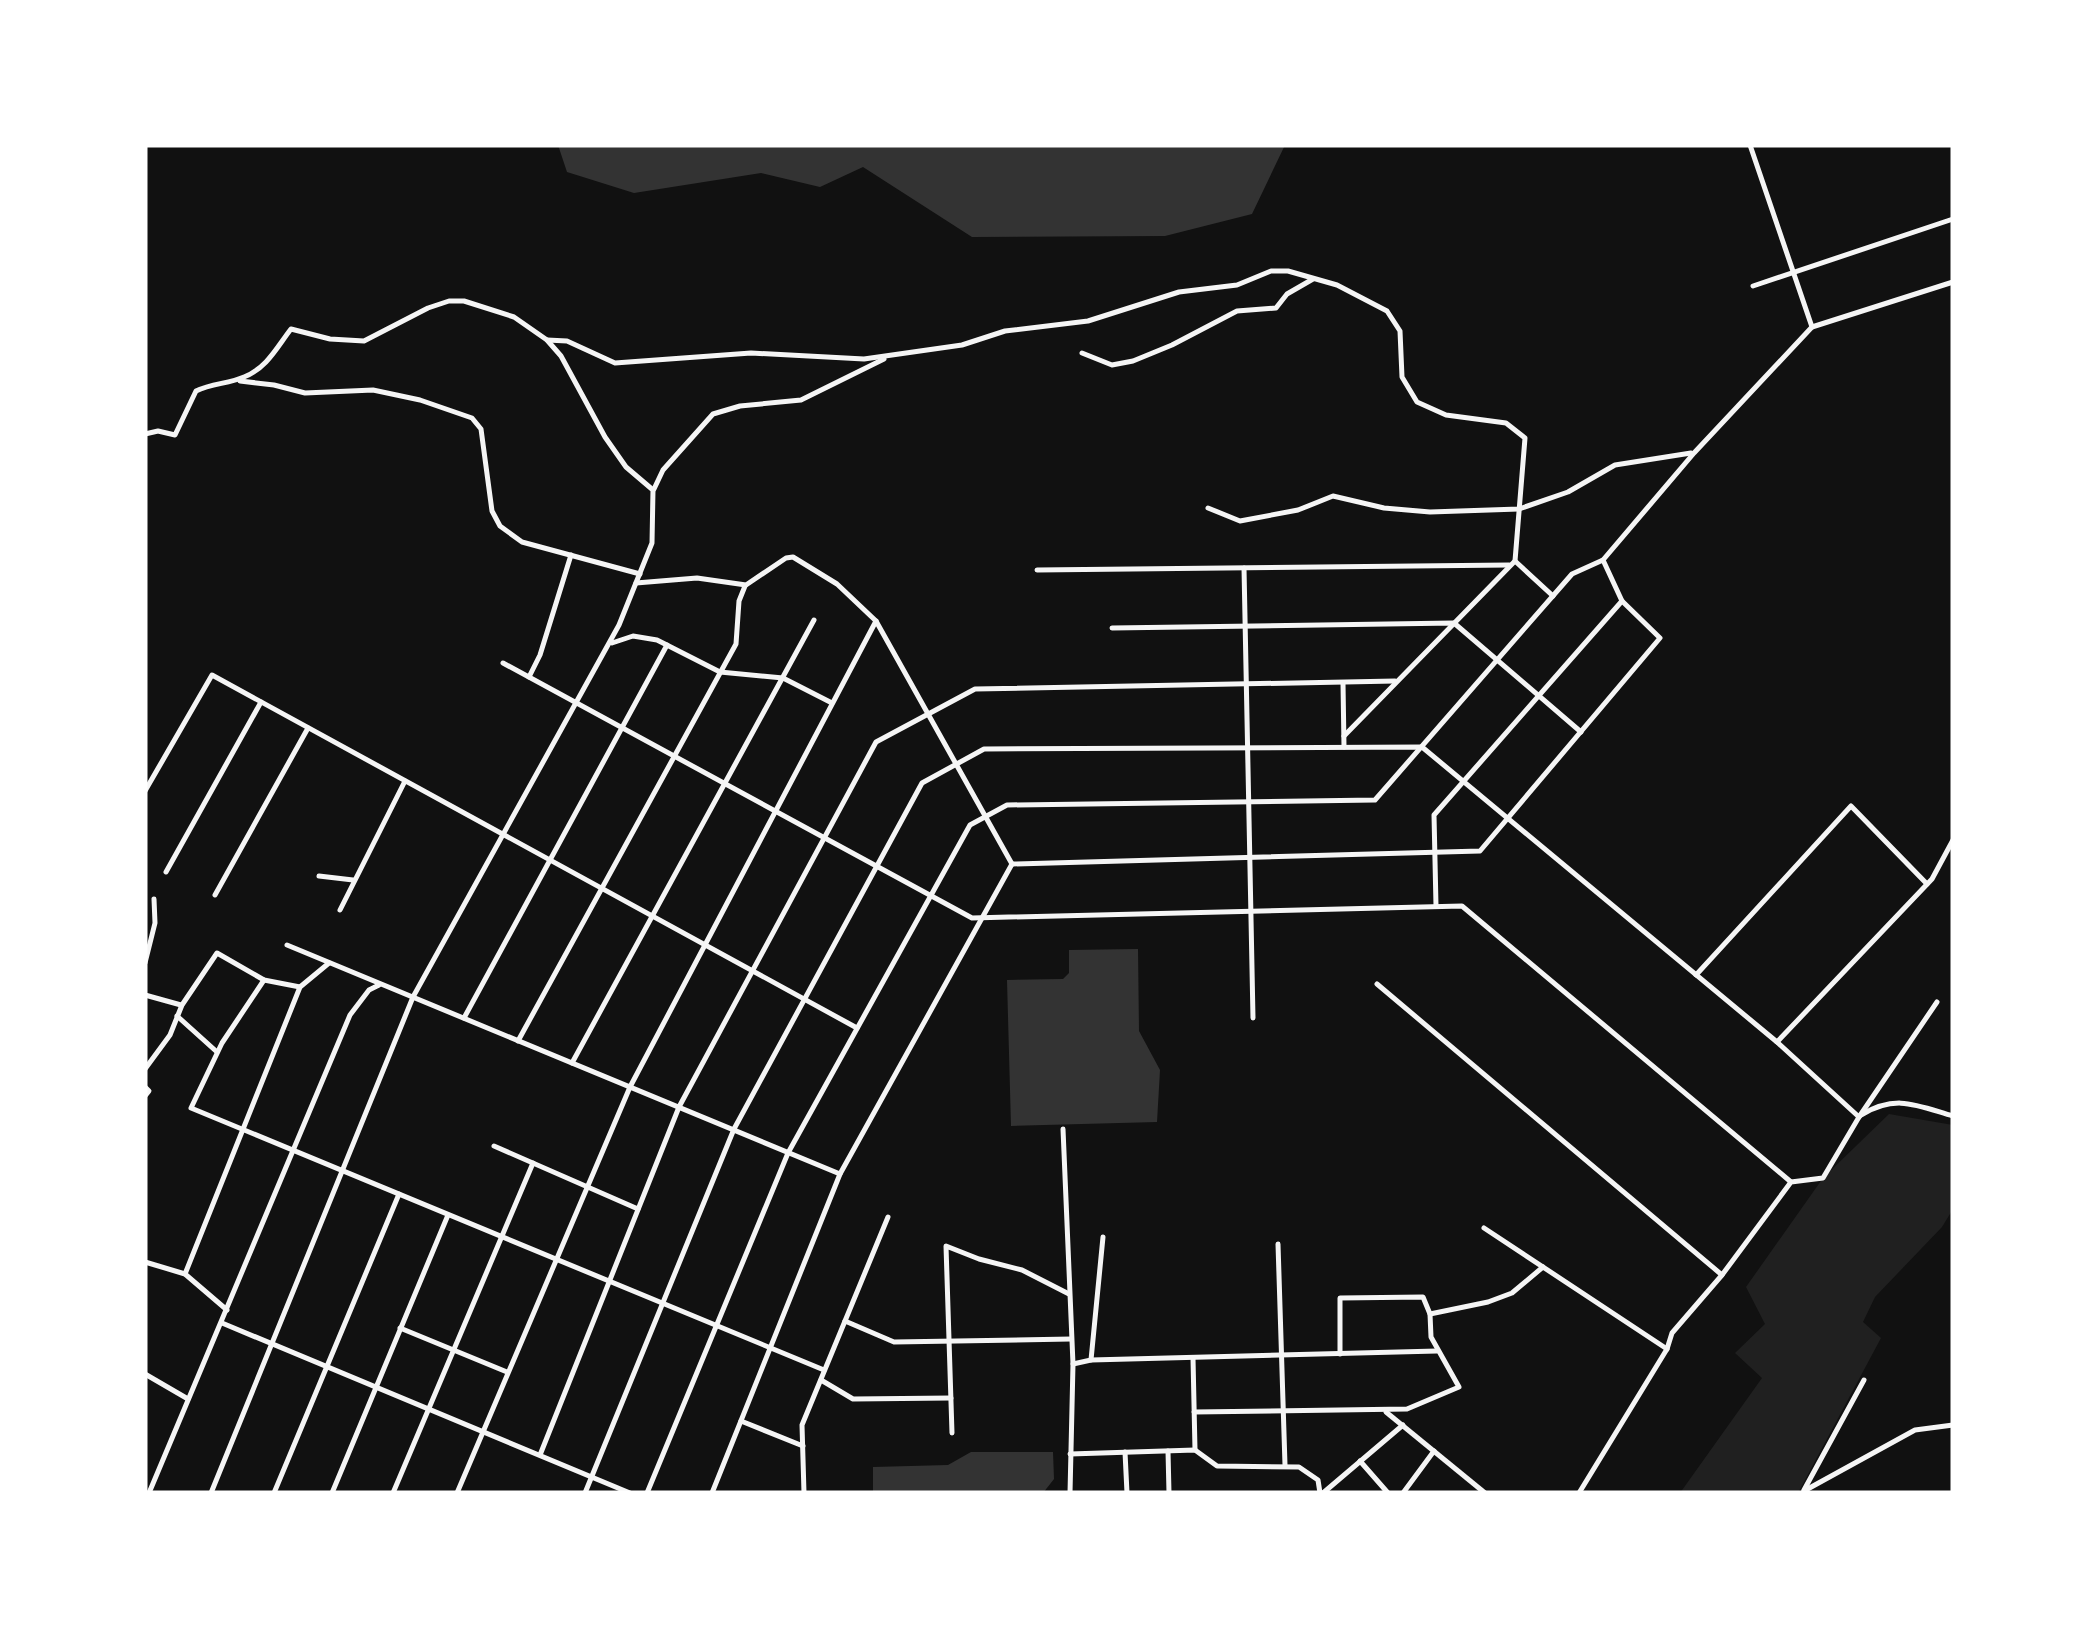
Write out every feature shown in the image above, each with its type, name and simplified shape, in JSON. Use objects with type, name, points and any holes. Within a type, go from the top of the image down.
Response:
[{"type":"street","points":[[1750,145],[1812,327]]},
{"type":"street","points":[[1753,286],[1953,219]]},
{"type":"street","points":[[547,340],[566,341],[614,363],[706,354],[801,353],[848,360],[891,356],[962,345],[1005,332],[1088,321],[1178,292],[1238,285],[1272,272],[1288,271],[1374,302],[1392,317],[1401,336],[1402,376],[1416,402],[1446,415],[1506,423],[1525,438],[1513,563],[1344,736]]},
{"type":"street","points":[[1082,353],[1112,365],[1134,361],[1172,346],[1236,311],[1276,308],[1287,294],[1316,278]]},
{"type":"street","points":[[647,1493],[788,1153],[970,826],[1007,805],[1375,800],[1572,574],[1603,560],[1694,453],[1812,327],[1953,282]]},
{"type":"street","points":[[232,380],[265,365],[291,329],[330,339],[364,342],[428,308],[464,300],[514,317],[547,340],[570,370],[621,460],[653,490]]},
{"type":"street","points":[[211,1493],[413,997],[609,644],[640,574],[653,538],[653,490],[663,470],[713,414],[730,408],[801,400],[891,356]]},
{"type":"street","points":[[145,434],[158,431],[176,435],[196,391],[220,381],[274,385],[305,393],[373,390],[420,400],[478,423],[494,521],[522,542],[640,574]]},
{"type":"street","points":[[1208,508],[1240,521],[1298,510],[1333,496],[1430,512],[1519,509],[1568,492],[1615,465],[1694,453]]},
{"type":"street","points":[[529,677],[540,655],[571,555]]},
{"type":"street","points":[[518,1041],[738,638],[738,601],[746,585],[786,558],[793,557],[837,584],[876,621],[1012,864]]},
{"type":"street","points":[[1012,864],[1480,851],[1660,638],[1622,601],[1603,560]]},
{"type":"street","points":[[1037,570],[1513,563],[1553,596]]},
{"type":"street","points":[[1244,568],[1253,1018]]},
{"type":"street","points":[[636,583],[697,578],[746,585]]},
{"type":"street","points":[[1436,906],[1434,815],[1622,601]]},
{"type":"street","points":[[572,1063],[814,620]]},
{"type":"street","points":[[456,1493],[630,1087],[876,621]]},
{"type":"street","points":[[1112,628],[1454,624],[1581,732]]},
{"type":"street","points":[[609,644],[633,636],[657,640],[720,672],[783,678],[832,703]]},
{"type":"street","points":[[464,1018],[668,645]]},
{"type":"street","points":[[503,663],[972,918],[1462,906],[1791,1182]]},
{"type":"street","points":[[145,791],[212,675],[857,1028]]},
{"type":"street","points":[[540,1455],[679,1108],[876,742],[976,689],[1398,681]]},
{"type":"street","points":[[1343,683],[1344,747]]},
{"type":"street","points":[[166,872],[261,702]]},
{"type":"street","points":[[215,895],[308,728]]},
{"type":"street","points":[[585,1493],[734,1129],[922,784],[984,749],[1422,746],[1777,1042],[1859,1117]]},
{"type":"street","points":[[340,910],[405,780]]},
{"type":"street","points":[[1696,974],[1851,806],[1928,884]]},
{"type":"street","points":[[1777,1042],[1928,884],[1953,840]]},
{"type":"street","points":[[712,1493],[840,1174],[1012,864]]},
{"type":"street","points":[[319,876],[352,880]]},
{"type":"street","points":[[145,963],[154,899]]},
{"type":"street","points":[[287,945],[840,1174]]},
{"type":"street","points":[[145,1069],[170,1035],[182,1005],[217,953],[264,980],[300,987]]},
{"type":"street","points":[[185,1274],[300,987],[329,962]]},
{"type":"street","points":[[264,980],[217,1052],[190,1108],[824,1370]]},
{"type":"street","points":[[150,1493],[352,1011],[369,990],[383,984]]},
{"type":"street","points":[[1377,984],[1722,1275]]},
{"type":"street","points":[[145,995],[182,1005]]},
{"type":"street","points":[[1579,1493],[1667,1349],[1672,1333],[1722,1275],[1791,1182],[1823,1178],[1937,1002]]},
{"type":"street","points":[[178,1016],[217,1052]]},
{"type":"street","points":[[145,1088],[145,1096]]},
{"type":"street","points":[[1859,1117],[1881,1104],[1894,1102],[1953,1116]]},
{"type":"street","points":[[1063,1130],[1072,1364],[1070,1493]]},
{"type":"street","points":[[494,1146],[639,1209]]},
{"type":"street","points":[[393,1493],[533,1163]]},
{"type":"street","points":[[274,1493],[398,1194]]},
{"type":"street","points":[[332,1493],[448,1215]]},
{"type":"street","points":[[804,1493],[802,1425],[888,1217]]},
{"type":"street","points":[[1484,1228],[1667,1349]]},
{"type":"street","points":[[1091,1360],[1102,1237]]},
{"type":"street","points":[[1278,1244],[1285,1465]]},
{"type":"street","points":[[952,1433],[946,1246],[978,1260],[1022,1270],[1069,1294]]},
{"type":"street","points":[[145,1262],[185,1274],[228,1310]]},
{"type":"street","points":[[1430,1314],[1488,1302],[1512,1292],[1543,1267]]},
{"type":"street","points":[[1194,1412],[1407,1410],[1458,1387],[1437,1352],[1423,1297],[1340,1298],[1340,1354]]},
{"type":"street","points":[[845,1321],[894,1342],[1071,1339]]},
{"type":"street","points":[[222,1324],[630,1493]]},
{"type":"street","points":[[400,1328],[507,1372]]},
{"type":"street","points":[[1072,1364],[1091,1360],[1437,1352]]},
{"type":"street","points":[[1194,1358],[1195,1450]]},
{"type":"street","points":[[145,1374],[188,1399]]},
{"type":"street","points":[[820,1380],[854,1399],[951,1398]]},
{"type":"street","points":[[1804,1492],[1864,1380]]},
{"type":"street","points":[[1384,1410],[1486,1493]]},
{"type":"street","points":[[741,1421],[802,1446]]},
{"type":"street","points":[[1804,1492],[1915,1430],[1953,1424]]},
{"type":"street","points":[[1069,1454],[1195,1450],[1216,1466],[1299,1467],[1318,1480],[1321,1493],[1403,1425]]},
{"type":"street","points":[[1168,1450],[1170,1493]]},
{"type":"street","points":[[1402,1493],[1434,1451]]},
{"type":"street","points":[[1126,1452],[1126,1493]]},
{"type":"street","points":[[1360,1461],[1388,1493]]},
{"type":"shaded area","points":[[558,145],[1285,145],[1252,214],[1165,236],[972,237],[863,167],[820,187],[761,173],[634,193],[567,172]]},
{"type":"shaded area","points":[[1138,949],[1139,1031],[1160,1070],[1157,1122],[1011,1126],[1007,980],[1063,979],[1069,973],[1069,950]]},
{"type":"shaded area","points":[[1889,1114],[1953,1125],[1953,1209],[1942,1227],[1875,1297],[1863,1322],[1881,1338],[1798,1493],[1680,1493],[1762,1378],[1735,1353],[1765,1324],[1746,1287],[1823,1178]]},
{"type":"shaded area","points":[[971,1452],[1053,1452],[1054,1479],[1043,1493],[873,1493],[873,1467],[948,1465]]}]
